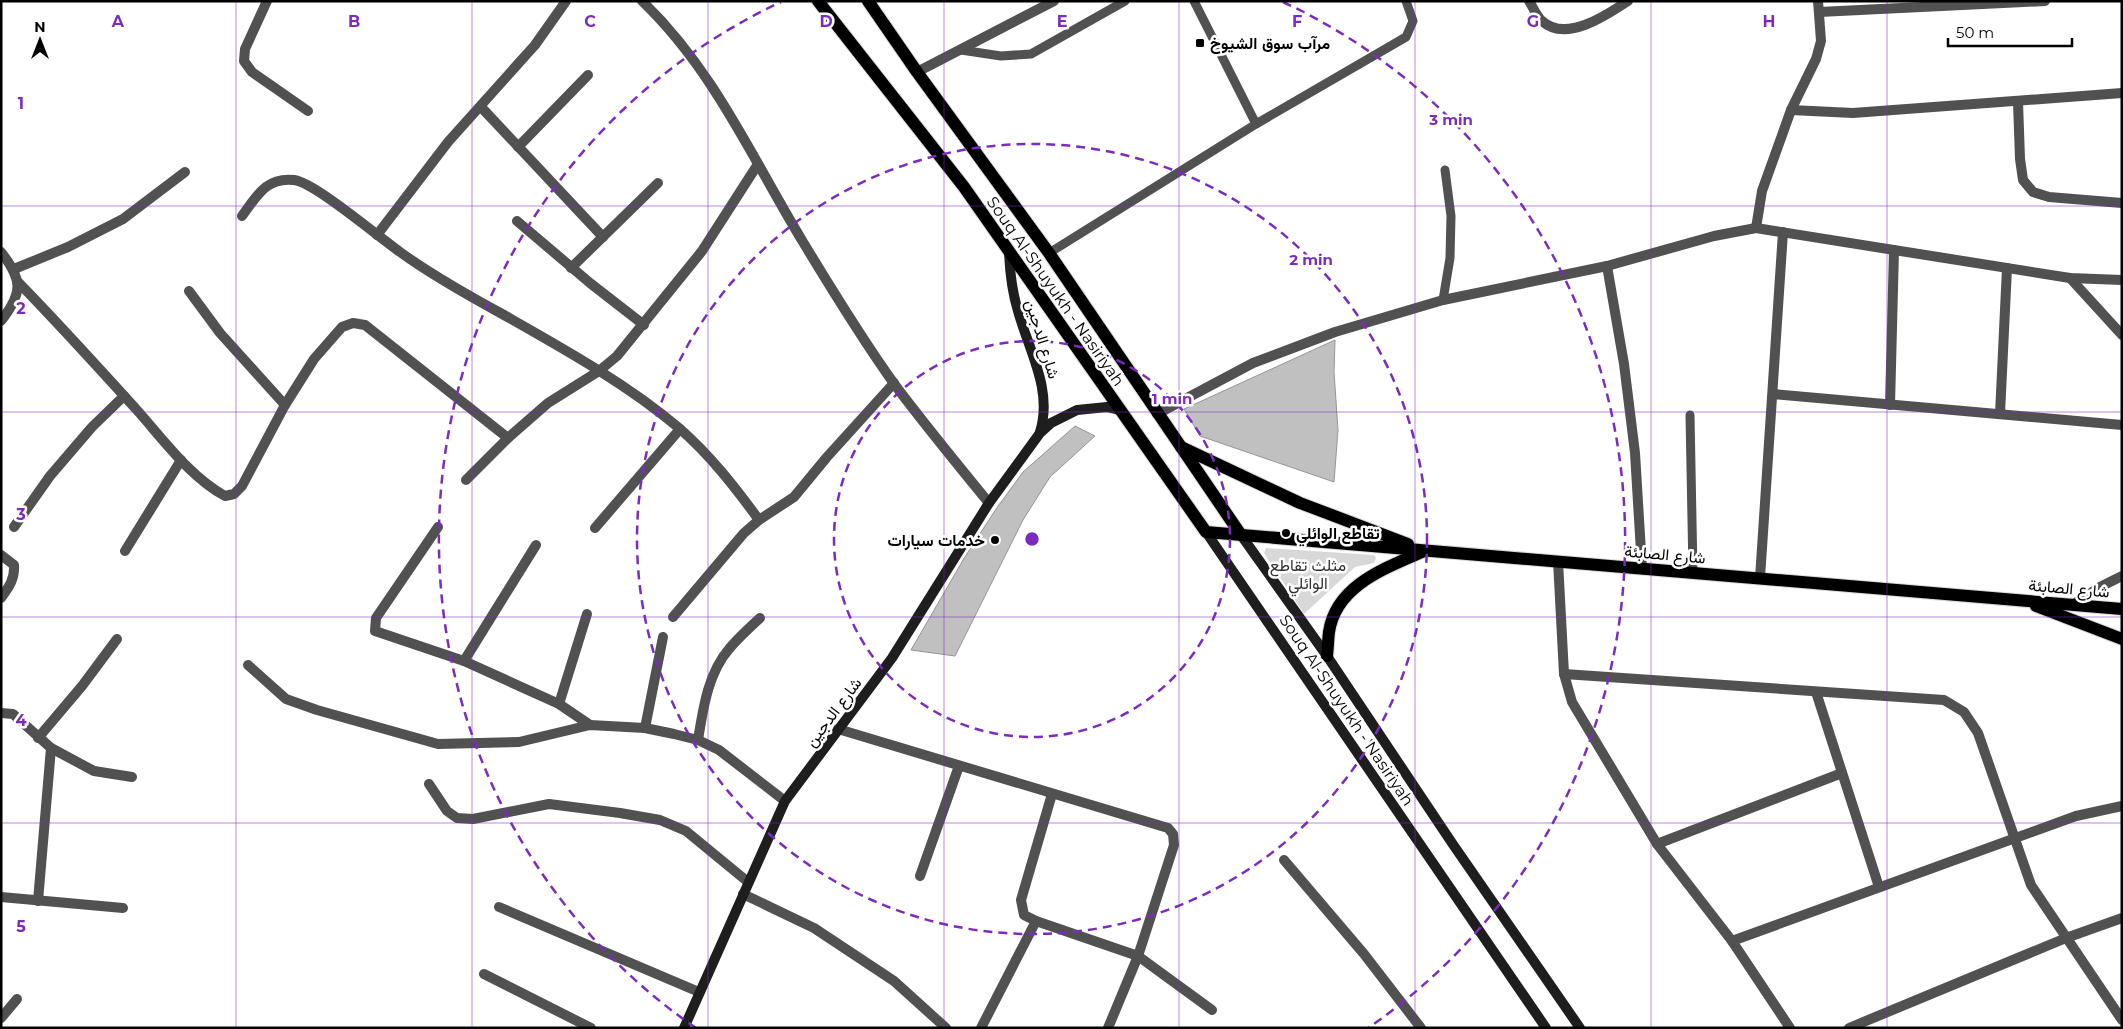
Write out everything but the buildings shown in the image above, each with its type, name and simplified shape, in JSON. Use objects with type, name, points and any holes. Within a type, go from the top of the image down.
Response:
[{"type":"main road","name":"Souq Al-Shuyukh - Nasiriyah","points":[[818,1],[964,187],[1009,254],[1206,532],[1546,1028]]},
{"type":"main road","name":"Souq Al-Shuyukh - Nasiriyah","points":[[868,1],[1048,253],[1157,414],[1327,656],[1452,843],[1580,1028]]},
{"type":"main road","name":"شارع الدجين","points":[[1009,254],[1017,309],[1044,395],[1044,414],[1040,432]]},
{"type":"main road","name":"شارع الدجين","points":[[684,1028],[785,801],[892,658],[989,503],[1040,432],[1051,423],[1077,410],[1107,407],[1121,410]]},
{"type":"main road","points":[[1180,447],[1300,503],[1425,550]]},
{"type":"main road","name":"شارع الصابئة","points":[[1206,532],[2122,608]]},
{"type":"main road","points":[[1327,656],[1329,631],[1338,608],[1353,589],[1373,574],[1425,550]]},
{"type":"main road","points":[[2013,600],[2056,613],[2089,629],[2122,640]]},
{"type":"street","points":[[267,1],[245,49],[244,61],[252,72],[308,111]]},
{"type":"street","points":[[377,235],[448,142],[536,44],[566,1]]},
{"type":"street","points":[[642,1],[701,68],[735,122],[846,312],[894,383],[989,503]]},
{"type":"street","points":[[917,72],[1054,1]]},
{"type":"street","points":[[1529,1],[1541,21],[1555,29],[1568,29],[1597,22],[1628,1]]},
{"type":"street","points":[[1756,228],[1762,191],[1791,110],[1816,58],[1821,41],[1818,1]]},
{"type":"street","points":[[1820,12],[1966,3],[2045,1]]},
{"type":"street","points":[[518,147],[588,75]]},
{"type":"street","points":[[1791,110],[1852,113],[2122,93]]},
{"type":"street","points":[[2018,102],[2020,159],[2023,180],[2033,192],[2049,197],[2122,203]]},
{"type":"street","points":[[481,107],[603,237]]},
{"type":"street","points":[[466,480],[508,438],[548,404],[617,356],[702,251],[758,164]]},
{"type":"street","points":[[14,268],[68,247],[123,220],[185,172]]},
{"type":"street","points":[[242,216],[263,188],[280,180],[297,180],[330,200],[402,254],[598,371],[680,429],[726,475],[759,520]]},
{"type":"street","points":[[571,268],[658,183]]},
{"type":"street","points":[[517,221],[571,268],[644,325]]},
{"type":"street","points":[[1157,414],[1253,363],[1335,332],[1443,300],[1607,266],[1714,236],[1756,228],[2070,278],[2122,280]]},
{"type":"street","points":[[1760,578],[1783,232]]},
{"type":"street","points":[[1890,405],[1894,250]]},
{"type":"street","points":[[1,252],[14,268],[18,282],[14,305],[1,322]]},
{"type":"street","points":[[1607,266],[1624,364],[1635,453],[1642,568]]},
{"type":"street","points":[[2000,414],[2007,268]]},
{"type":"street","points":[[2070,278],[2122,335]]},
{"type":"street","points":[[18,282],[65,330],[181,460],[208,487],[226,496],[234,494],[242,486],[285,405],[314,359],[342,327],[353,323],[365,325],[508,438]]},
{"type":"street","points":[[189,291],[220,333],[285,405]]},
{"type":"street","points":[[673,617],[744,533],[759,520],[794,497],[827,457],[894,383]]},
{"type":"street","points":[[1773,394],[2122,425]]},
{"type":"street","points":[[14,527],[50,476],[92,427],[124,396]]},
{"type":"street","points":[[596,528],[680,429]]},
{"type":"street","points":[[125,550],[181,460]]},
{"type":"street","points":[[438,527],[376,618],[375,631],[464,661],[559,704],[590,726]]},
{"type":"street","points":[[464,661],[536,545]]},
{"type":"street","points":[[1,555],[14,565],[15,573],[1,598]]},
{"type":"street","points":[[1558,562],[1564,674],[1572,702],[1657,844],[1732,941],[1790,1028]]},
{"type":"street","points":[[2074,604],[2100,587],[2122,576]]},
{"type":"street","points":[[559,704],[587,614]]},
{"type":"street","points":[[698,740],[703,710],[712,677],[728,650],[760,618]]},
{"type":"street","points":[[645,728],[663,637]]},
{"type":"street","points":[[38,738],[82,686],[117,639]]},
{"type":"street","points":[[248,665],[286,699],[325,713],[438,744],[519,742],[590,726],[645,728],[698,740],[719,750],[785,801]]},
{"type":"street","points":[[1564,674],[1944,700],[1964,712],[1978,733],[2031,885],[2122,1020]]},
{"type":"street","points":[[1816,692],[1879,887]]},
{"type":"street","points":[[1,713],[13,714],[51,748],[94,771],[132,777]]},
{"type":"street","points":[[838,728],[1168,828],[1174,834],[1174,845],[1138,956],[1108,1028]]},
{"type":"street","points":[[38,901],[51,748]]},
{"type":"street","points":[[920,876],[959,766]]},
{"type":"street","points":[[1657,844],[1842,773]]},
{"type":"street","points":[[429,784],[447,811],[457,818],[473,819],[549,804],[660,820],[686,832],[748,882]]},
{"type":"street","points":[[1052,794],[1021,900],[1024,915],[1036,921],[1138,956],[1212,1010]]},
{"type":"street","points":[[1732,941],[2015,837],[2076,816],[2122,806]]},
{"type":"street","points":[[1284,860],[1370,961],[1421,1028]]},
{"type":"street","points":[[743,894],[822,933],[894,981],[946,1028]]},
{"type":"street","points":[[1,897],[123,908]]},
{"type":"street","points":[[499,907],[699,992]]},
{"type":"street","points":[[1849,1028],[2066,938],[2122,918]]},
{"type":"street","points":[[980,1028],[1036,921]]},
{"type":"street","points":[[484,974],[591,1028]]},
{"type":"street","points":[[1,1018],[17,999]]},
{"type":"lane","points":[[961,50],[1001,56],[1031,54],[1125,1]]},
{"type":"lane","points":[[1194,1],[1256,124]]},
{"type":"lane","points":[[1048,253],[1256,124],[1406,37],[1413,21],[1406,1]]},
{"type":"lane","points":[[1443,300],[1450,258],[1451,216],[1445,170]]},
{"type":"lane","points":[[1690,415],[1693,573]]},
{"type":"green space","name":"مثلث تقاطع الوائلي","points":[[1266,548],[1374,555],[1376,558],[1374,563],[1355,567],[1304,614],[1264,553]]},
{"type":"place","name":"مرآب سوق الشيوخ","points":[[1200,43]]},
{"type":"place","name":"تقاطع الوائلي","points":[[1286,533]]},
{"type":"place","name":"خدمات سيارات","points":[[995,540]]}]
